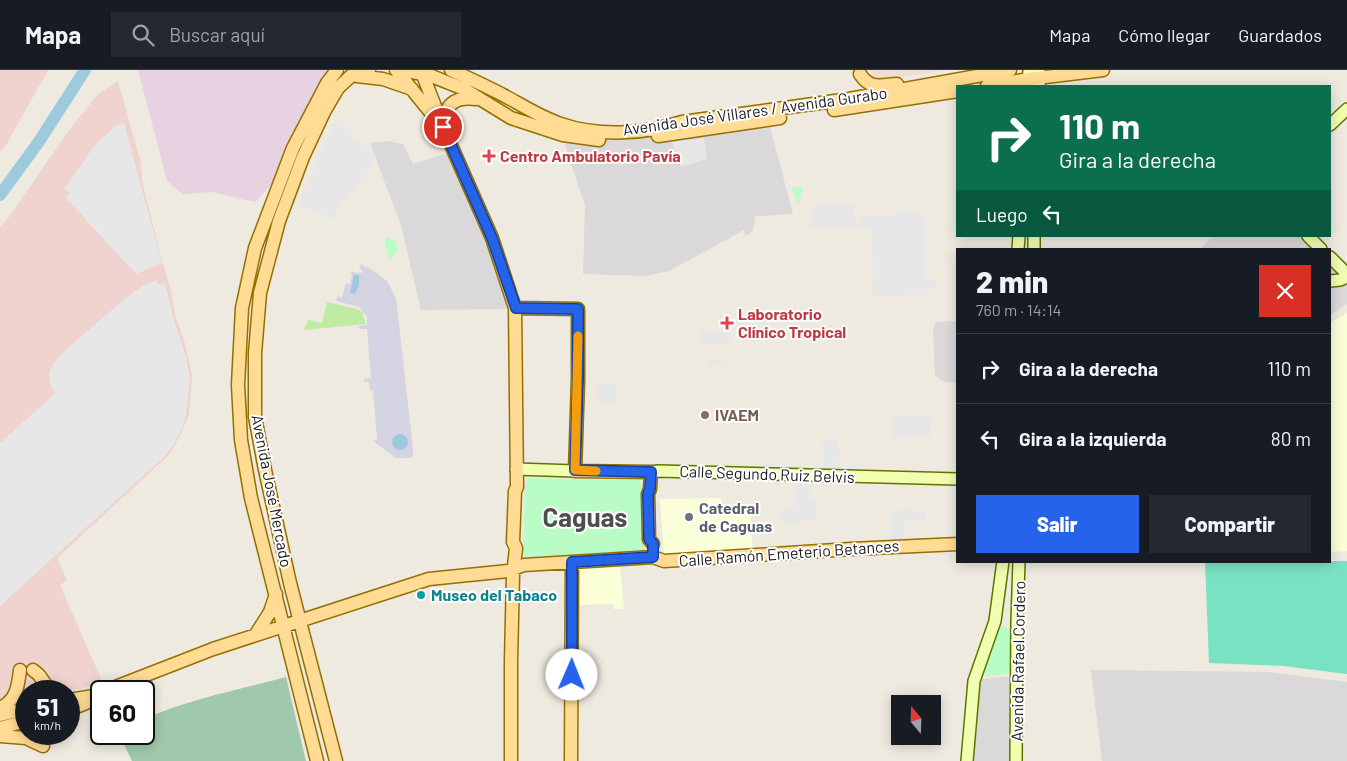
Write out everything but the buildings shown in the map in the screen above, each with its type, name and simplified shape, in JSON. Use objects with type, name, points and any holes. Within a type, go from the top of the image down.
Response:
[{"type":"main road","points":[[327,83],[332,70]]},
{"type":"main road","name":"Avenida José Mercado","points":[[317,761],[251,498],[241,440],[238,385],[242,308],[256,248],[293,148],[327,83],[337,70]]},
{"type":"main road","points":[[352,75],[369,70]]},
{"type":"main road","points":[[398,70],[422,72],[443,127],[492,238],[516,308],[517,486],[514,491],[517,518],[513,542],[516,548],[513,575],[510,661],[510,761]]},
{"type":"main road","points":[[398,70],[443,127]]},
{"type":"main road","name":"Avenida José Villares / Avenida Gurabo","points":[[451,70],[504,95],[535,114],[562,124],[603,132],[632,132],[665,128],[682,122],[950,87]]},
{"type":"main road","name":"Avenida José Villares / Avenida Gurabo","points":[[422,72],[464,89],[511,118],[532,126],[563,135],[605,140],[634,140],[805,114],[950,87],[992,72],[1010,70]]},
{"type":"main road","points":[[993,85],[1102,70]]},
{"type":"main road","points":[[1057,85],[1077,73]]},
{"type":"main road","points":[[860,74],[866,83],[872,85],[950,87]]},
{"type":"main road","points":[[352,75],[383,80],[412,90]]},
{"type":"main road","name":"Avenida José Mercado","points":[[336,761],[300,621],[265,470],[255,417],[255,353],[260,293],[279,221],[303,157],[324,112],[338,88],[352,75]]},
{"type":"main road","points":[[443,127],[445,114],[451,104],[464,98],[479,99]]},
{"type":"main road","points":[[805,114],[830,108],[849,99]]},
{"type":"main road","points":[[516,308],[578,309],[575,470]]},
{"type":"main road","name":"Calle Segundo Ruiz Belvis","points":[[575,470],[651,472]]},
{"type":"main road","points":[[651,472],[650,489],[654,494],[652,516],[655,540],[653,544],[653,557]]},
{"type":"main road","name":"Calle Ramón Emeterio Betances","points":[[132,680],[284,624],[300,621],[429,579],[508,571],[524,565],[653,557],[664,561],[956,544]]},
{"type":"main road","points":[[571,761],[572,562]]},
{"type":"main road","points":[[256,634],[270,612],[276,594]]},
{"type":"main road","points":[[22,680],[26,670],[39,675],[42,680]]},
{"type":"main road","points":[[0,708],[15,697]]},
{"type":"main road","points":[[0,715],[15,712]]},
{"type":"main road","points":[[0,728],[15,724]]},
{"type":"main road","points":[[0,736],[26,738],[43,746]]},
{"type":"street","points":[[1331,124],[1347,109]]},
{"type":"street","points":[[1309,237],[1320,248]]},
{"type":"street","points":[[1331,262],[1342,279]]},
{"type":"street","name":"Calle Segundo Ruiz Belvis","points":[[516,469],[575,470]]},
{"type":"street","name":"Calle Segundo Ruiz Belvis","points":[[651,472],[658,470],[956,479]]},
{"type":"street","name":"Avenida Rafael Cordero","points":[[967,761],[974,681],[995,621],[1003,563]]},
{"type":"street","name":"Avenida Rafael Cordero","points":[[1016,761],[1019,563]]},
{"type":"shaded area","points":[[0,70],[48,70],[6,145],[0,152]]},
{"type":"shaded area","points":[[138,70],[335,70],[296,158],[255,202],[212,192],[183,194],[167,181]]},
{"type":"shaded area","points":[[870,70],[945,70],[879,81],[874,79]]},
{"type":"shaded area","points":[[118,81],[141,163],[142,181],[192,375],[189,415],[170,454],[57,558],[67,580],[60,585],[102,680],[90,680],[90,686],[80,689],[80,680],[15,680],[15,701],[0,703],[0,227],[9,217],[67,133],[98,94]]},
{"type":"shaded area","points":[[768,119],[793,214],[755,216],[753,231],[745,236],[744,230],[669,271],[645,276],[583,274],[585,206],[563,139]]},
{"type":"shaded area","points":[[336,120],[346,124],[355,138],[373,152],[375,164],[338,208],[334,219],[298,204]]},
{"type":"shaded area","points":[[124,123],[162,263],[136,274],[65,197],[70,194],[65,188],[94,146],[114,127]]},
{"type":"shaded area","points":[[704,138],[707,159],[681,167],[672,142]]},
{"type":"shaded area","points":[[386,141],[403,144],[413,164],[451,152],[515,308],[421,310],[401,225],[370,143]]},
{"type":"shaded area","points":[[854,203],[855,224],[861,223],[861,217],[896,215],[897,209],[925,214],[926,279],[935,279],[935,288],[927,288],[927,295],[873,296],[872,230],[808,229],[812,218],[813,205]]},
{"type":"shaded area","points":[[1212,237],[1309,237],[1320,248],[1201,248]]},
{"type":"shaded area","points":[[1331,259],[1347,276],[1347,304],[1331,314]]},
{"type":"shaded area","points":[[361,264],[387,281],[396,298],[413,449],[413,456],[411,458],[396,458],[373,441],[377,439],[373,391],[370,391],[369,382],[364,382],[364,379],[371,378],[367,329],[359,329],[359,326],[367,325],[367,317],[359,307],[336,301],[337,296],[342,297],[346,283],[350,284],[352,275],[350,274],[352,272],[362,273],[362,270],[359,269]]},
{"type":"shaded area","points":[[156,280],[159,285],[165,284],[186,357],[190,381],[183,426],[174,444],[165,456],[0,606],[0,443],[56,393],[51,386],[49,374],[52,365],[64,351],[128,296],[144,285]]},
{"type":"shaded area","points":[[1347,313],[1347,551],[1331,552],[1331,322]]},
{"type":"shaded area","points":[[956,321],[956,383],[944,382],[935,376],[933,328],[936,322]]},
{"type":"shaded area","points":[[701,331],[731,332],[729,345],[701,343]]},
{"type":"shaded area","points":[[709,358],[727,360],[726,367],[708,365]]},
{"type":"shaded area","points":[[598,383],[615,384],[615,404],[598,403]]},
{"type":"shaded area","points":[[893,417],[931,417],[930,438],[892,437]]},
{"type":"shaded area","points":[[838,438],[840,471],[824,471],[822,439]]},
{"type":"shaded area","points":[[795,481],[809,481],[810,501],[816,501],[817,520],[781,523],[780,509],[794,507]]},
{"type":"shaded area","points":[[721,498],[722,509],[751,508],[752,551],[664,556],[660,499]]},
{"type":"shaded area","points":[[890,511],[926,511],[926,521],[904,520],[905,541],[891,542]]},
{"type":"shaded area","points":[[620,566],[624,609],[614,609],[613,604],[578,605],[579,568]]},
{"type":"shaded area","points":[[1091,670],[1269,672],[1347,682],[1347,761],[1102,761]]},
{"type":"shaded area","points":[[1014,676],[1012,761],[970,761],[975,680]]},
{"type":"shaded area","points":[[286,677],[306,761],[132,761],[124,745],[155,745],[155,714],[196,700]]},
{"type":"green space","points":[[792,187],[803,187],[798,205]]},
{"type":"green space","points":[[386,237],[395,240],[398,250],[389,260],[385,242]]},
{"type":"green space","points":[[327,302],[357,309],[362,312],[366,324],[304,330],[308,320],[322,323]]},
{"type":"green space","points":[[529,478],[638,480],[642,484],[644,550],[642,552],[526,559],[523,554],[525,485]]},
{"type":"green space","points":[[1331,561],[1347,561],[1347,674],[1283,666],[1209,663],[1205,563],[1331,563]]},
{"type":"green space","points":[[1005,626],[1010,630],[1012,637],[1011,670],[1007,674],[986,676],[984,672],[996,630]]},
{"type":"water","points":[[354,275],[359,275],[359,285],[355,294],[350,293]]},
{"type":"water","points":[[400,434],[408,442],[400,450],[392,442]]},
{"type":"waterway","points":[[0,195],[38,143],[85,70]]},
{"type":"slow traffic","points":[[578,336],[575,470],[596,471]]},
{"type":"place","name":"Centro Ambulatorio Pavía","points":[[489,156]]},
{"type":"place","name":"Laboratorio Clínico Tropical","points":[[727,323]]},
{"type":"place","name":"IVAEM","points":[[705,415]]},
{"type":"place","name":"Catedral de Caguas","points":[[689,517]]},
{"type":"place","name":"Museo del Tabaco","points":[[421,595]]},
{"type":"district","name":"Caguas","points":[[585,518]]},
{"type":"route","points":[[443,127],[492,238],[516,308],[578,309],[575,470],[651,472],[648,494],[649,539],[653,544],[653,557],[572,562],[572,675]]}]
